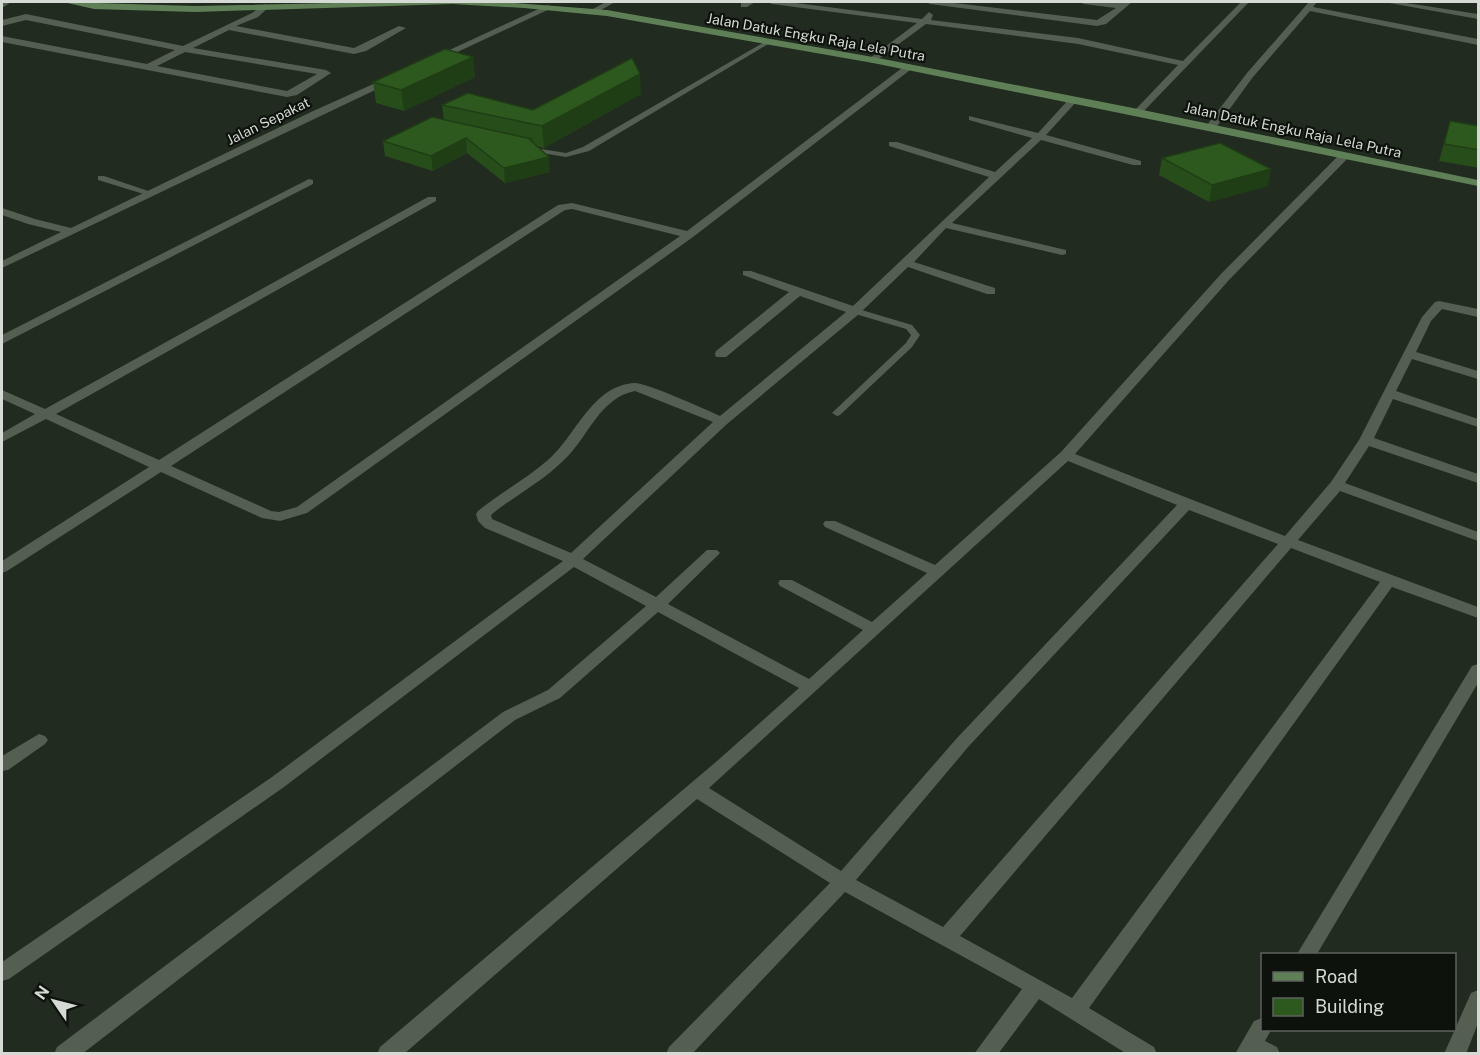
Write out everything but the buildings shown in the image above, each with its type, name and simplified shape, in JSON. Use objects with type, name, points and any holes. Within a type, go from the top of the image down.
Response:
[{"type":"street","name":"Jalan Datuk Engku Raja Lela Putra","points":[[67,2],[94,6],[183,9],[240,4],[265,7],[452,2],[550,7],[591,12],[873,60],[1479,183]]},
{"type":"street","points":[[591,12],[611,2]]},
{"type":"street","points":[[772,2],[926,20],[1088,32],[1126,4]]},
{"type":"street","points":[[930,2],[1088,32],[1185,64]]},
{"type":"street","points":[[873,60],[926,20],[937,2]]},
{"type":"street","points":[[1084,2],[1126,4]]},
{"type":"street","points":[[1138,112],[1245,2]]},
{"type":"street","points":[[1388,2],[1479,17]]},
{"type":"street","points":[[1459,14],[1466,2]]},
{"type":"street","points":[[232,25],[234,14],[240,4]]},
{"type":"street","points":[[1211,127],[1250,75],[1310,5],[1479,42]]},
{"type":"street","points":[[148,67],[255,15],[265,7]]},
{"type":"street","points":[[421,65],[550,7]]},
{"type":"street","points":[[2,23],[14,18],[26,17],[326,75],[294,93],[287,94],[2,39]]},
{"type":"street","points":[[232,25],[354,51],[363,49],[402,27]]},
{"type":"street","points":[[2,394],[267,515],[279,517],[302,510],[689,235],[909,68]]},
{"type":"street","name":"Jalan Sepakat","points":[[2,265],[400,75]]},
{"type":"street","points":[[2,973],[278,782],[541,587],[722,421],[855,311],[995,175],[1041,135],[1073,100]]},
{"type":"street","points":[[972,118],[1137,163]]},
{"type":"street","points":[[893,144],[995,175]]},
{"type":"street","points":[[388,1053],[696,789],[1066,455],[1225,278],[1346,155]]},
{"type":"street","points":[[2,340],[309,182]]},
{"type":"street","points":[[2,438],[432,199]]},
{"type":"street","points":[[2,568],[562,207],[572,206],[689,235]]},
{"type":"street","points":[[2,211],[32,222],[71,231]]},
{"type":"street","points":[[944,224],[1062,252]]},
{"type":"street","points":[[906,263],[991,291]]},
{"type":"street","points":[[747,273],[855,311]]},
{"type":"street","points":[[721,354],[798,291]]},
{"type":"street","points":[[946,939],[1337,485],[1366,440],[1398,370],[1410,354],[1426,320],[1439,305],[1479,313]]},
{"type":"street","points":[[1410,354],[1479,375]]},
{"type":"street","points":[[722,421],[636,387],[620,390],[602,405],[560,457],[483,514],[485,521],[573,560],[811,687]]},
{"type":"street","points":[[1388,393],[1479,423]]},
{"type":"street","points":[[1366,440],[1479,479]]},
{"type":"street","points":[[1066,455],[1186,504],[1479,614]]},
{"type":"street","points":[[1337,485],[1479,537]]},
{"type":"street","points":[[677,1053],[843,882],[963,742],[1186,504]]},
{"type":"street","points":[[830,524],[936,571]]},
{"type":"street","points":[[65,1053],[509,716],[554,694],[657,605],[712,552]]},
{"type":"street","points":[[1075,1011],[1389,580]]},
{"type":"street","points":[[786,583],[873,629]]},
{"type":"street","points":[[1308,953],[1479,670]]},
{"type":"street","points":[[2,765],[39,740]]},
{"type":"street","points":[[696,789],[843,882],[1036,987],[1146,1053]]},
{"type":"street","points":[[985,1053],[1036,987]]},
{"type":"street","points":[[1455,1053],[1479,999]]},
{"type":"lane","points":[[2,6],[8,2]]},
{"type":"lane","points":[[518,147],[552,154],[577,153],[768,42]]},
{"type":"lane","points":[[101,178],[150,193]]},
{"type":"lane","points":[[837,413],[909,345],[916,335],[909,327],[855,311]]}]
